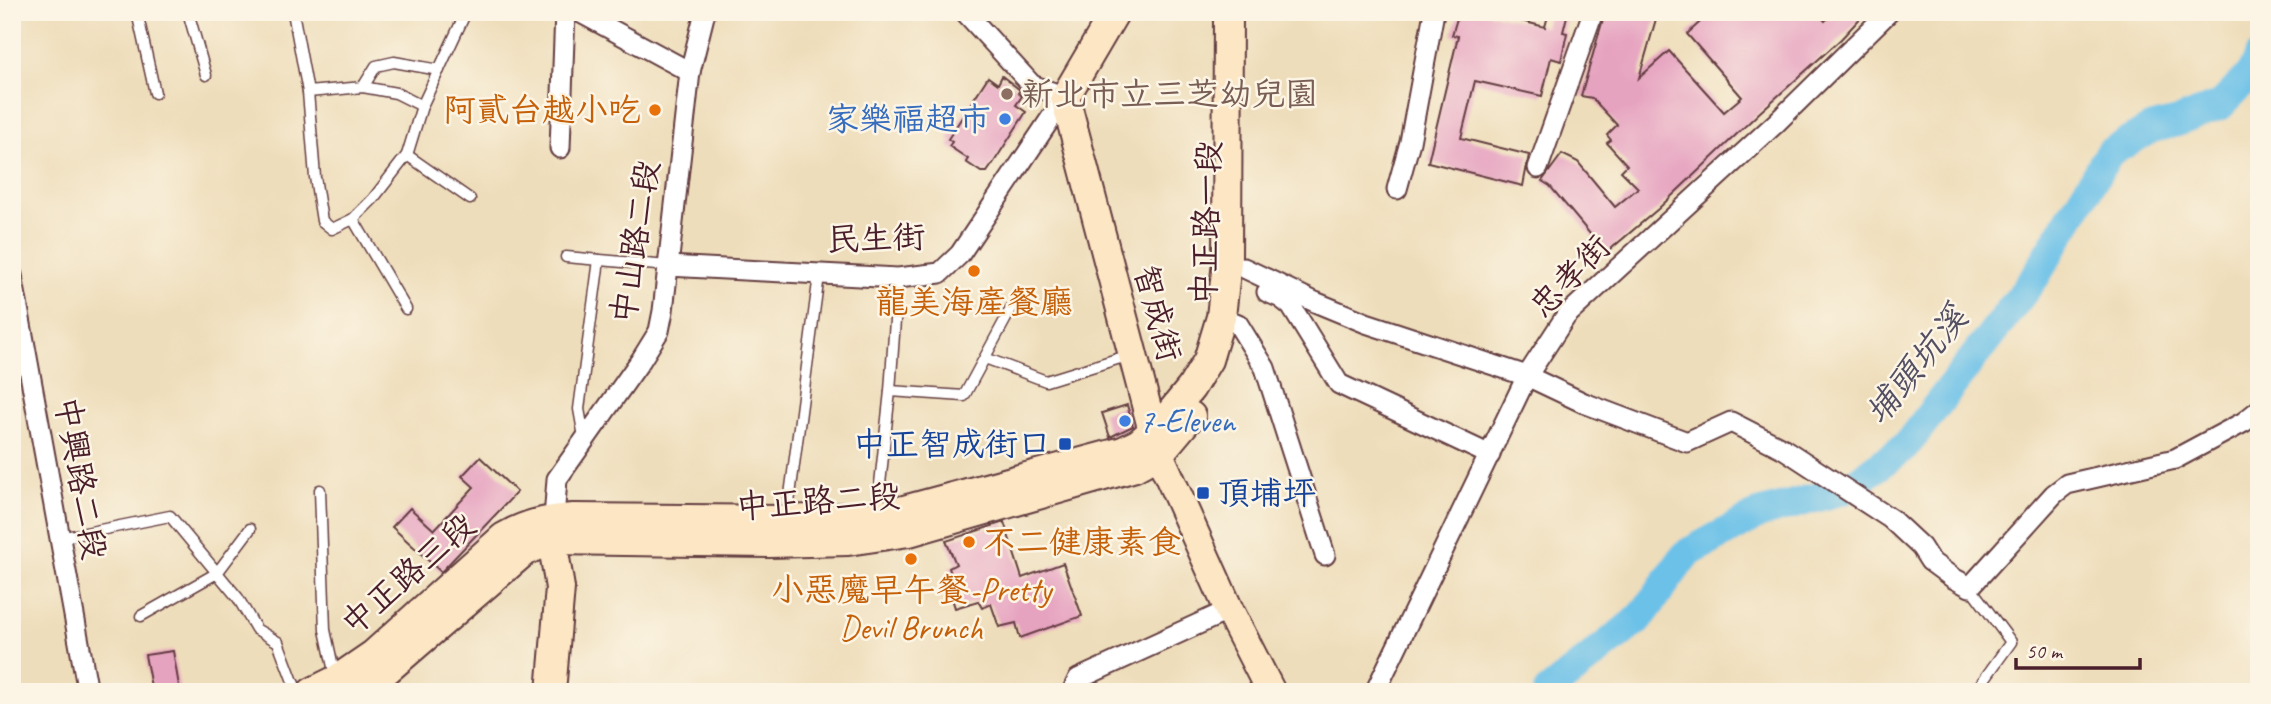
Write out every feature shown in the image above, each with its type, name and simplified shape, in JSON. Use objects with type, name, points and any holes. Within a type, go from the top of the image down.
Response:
[{"type":"main road","name":"民生街","points":[[1065,97],[1115,12]]},
{"type":"main road","name":"中正路一段","points":[[1228,12],[1229,321]]},
{"type":"main road","name":"中正路一段","points":[[1156,443],[1164,421],[1191,388],[1229,321],[1244,275],[1245,12]]},
{"type":"main road","name":"智成街","points":[[1065,97],[1156,443],[1229,610],[1271,692]]},
{"type":"main road","name":"中正路二段","points":[[553,530],[769,543],[848,541],[904,510],[1123,451],[1139,443],[1156,443]]},
{"type":"main road","name":"中正路二段","points":[[553,530],[787,520],[876,526]]},
{"type":"main road","name":"中正路三段","points":[[335,688],[374,681],[553,530]]},
{"type":"main road","points":[[551,692],[560,588],[553,530]]},
{"type":"street","points":[[560,148],[565,12]]},
{"type":"street","points":[[579,12],[690,72]]},
{"type":"street","name":"中山路二段","points":[[553,530],[557,479],[659,331],[690,72],[705,12]]},
{"type":"street","points":[[965,12],[1032,85],[1065,97]]},
{"type":"street","points":[[1396,189],[1410,142],[1434,12]]},
{"type":"street","points":[[1538,168],[1593,12]]},
{"type":"street","name":"忠孝街","points":[[1375,692],[1527,376],[1566,316],[1776,123],[1889,12]]},
{"type":"street","name":"民生街","points":[[668,266],[898,278],[940,273],[960,254],[1065,97]]},
{"type":"street","name":"中興路二段","points":[[12,275],[88,692]]},
{"type":"street","points":[[1244,275],[1366,323],[1527,376],[1584,403],[1687,442],[1731,422],[1784,449],[1891,519],[1922,547],[1930,561],[1970,587],[2054,494],[2067,484],[2175,459],[2244,422],[2259,410]]},
{"type":"street","points":[[1244,275],[1291,306],[1339,384],[1490,455]]},
{"type":"street","points":[[1229,321],[1265,368],[1325,555]]},
{"type":"street","points":[[1072,692],[1078,679],[1229,610]]},
{"type":"lane","points":[[137,12],[155,93]]},
{"type":"lane","points":[[188,12],[205,75]]},
{"type":"lane","points":[[293,12],[308,92],[315,177],[322,221],[332,229],[353,219],[373,199],[407,155],[422,106],[466,12]]},
{"type":"lane","points":[[363,87],[376,66],[394,62],[439,69]]},
{"type":"lane","points":[[308,92],[363,87],[397,93],[422,106]]},
{"type":"lane","points":[[407,155],[470,199]]},
{"type":"lane","points":[[353,219],[406,309]]},
{"type":"lane","points":[[566,257],[668,266]]},
{"type":"lane","points":[[585,441],[579,409],[599,260]]},
{"type":"lane","points":[[787,520],[819,275]]},
{"type":"lane","points":[[876,526],[898,278]]},
{"type":"lane","points":[[890,391],[964,396],[1018,296]]},
{"type":"lane","points":[[985,358],[1046,381],[1133,354]]},
{"type":"lane","points":[[320,490],[325,630],[335,688]]},
{"type":"lane","points":[[60,538],[170,516],[237,598],[256,629],[278,642],[297,692]]},
{"type":"lane","points":[[141,616],[217,573],[250,529]]},
{"type":"lane","points":[[1970,587],[2011,642],[1975,692]]},
{"type":"building","points":[[1459,12],[1486,12],[1545,27],[1549,12],[1568,12],[1563,32],[1567,33],[1561,61],[1551,58],[1542,96],[1475,81],[1461,138],[1529,155],[1523,186],[1428,162],[1458,36],[1452,35]]},
{"type":"building","points":[[1605,12],[1658,12],[1639,78],[1669,51],[1724,112],[1742,97],[1687,34],[1711,12],[1817,12],[1825,21],[1834,12],[1866,12],[1841,39],[1658,209],[1606,253],[1550,186],[1542,181],[1562,154],[1578,162],[1615,207],[1638,188],[1621,171],[1627,165],[1607,143],[1611,140],[1607,135],[1617,125],[1592,98],[1581,96]]},
{"type":"building","points":[[1002,76],[1020,90],[1018,93],[1022,96],[1016,105],[1026,112],[987,172],[981,172],[949,146],[952,142],[948,139],[988,77],[998,84]]},
{"type":"building","points":[[1127,405],[1133,426],[1110,437],[1102,413]]},
{"type":"building","points":[[480,457],[517,492],[441,572],[392,527],[410,508],[434,530],[474,487],[462,476]]},
{"type":"building","points":[[1004,522],[1022,578],[1063,563],[1082,616],[1020,638],[1016,623],[999,627],[991,604],[982,608],[978,601],[955,608],[949,588],[956,587],[949,568],[956,564],[946,541]]},
{"type":"building","points":[[173,651],[180,692],[152,692],[145,655]]},
{"type":"waterway","name":"埔頭坑溪","points":[[1548,692],[1641,617],[1686,554],[1759,514],[1846,489],[1905,447],[2035,277],[2109,153],[2150,129],[2221,105],[2253,72],[2259,57]]},
{"type":"waterway","points":[[2253,72],[2259,79]]},
{"type":"place","name":"新北市立三芝幼兒園","points":[[1007,94]]},
{"type":"place","name":"阿貳台越小吃","points":[[655,110]]},
{"type":"place","name":"家樂福超市","points":[[1005,119]]},
{"type":"place","name":"龍美海產餐廳","points":[[974,271]]},
{"type":"place","name":"7-Eleven","points":[[1125,421]]},
{"type":"place","name":"中正智成街口","points":[[1065,444]]},
{"type":"place","name":"頂埔坪","points":[[1203,493]]},
{"type":"place","name":"不二健康素食","points":[[969,542]]},
{"type":"place","name":"小惡魔早午餐-Pretty Devil Brunch","points":[[911,559]]}]
